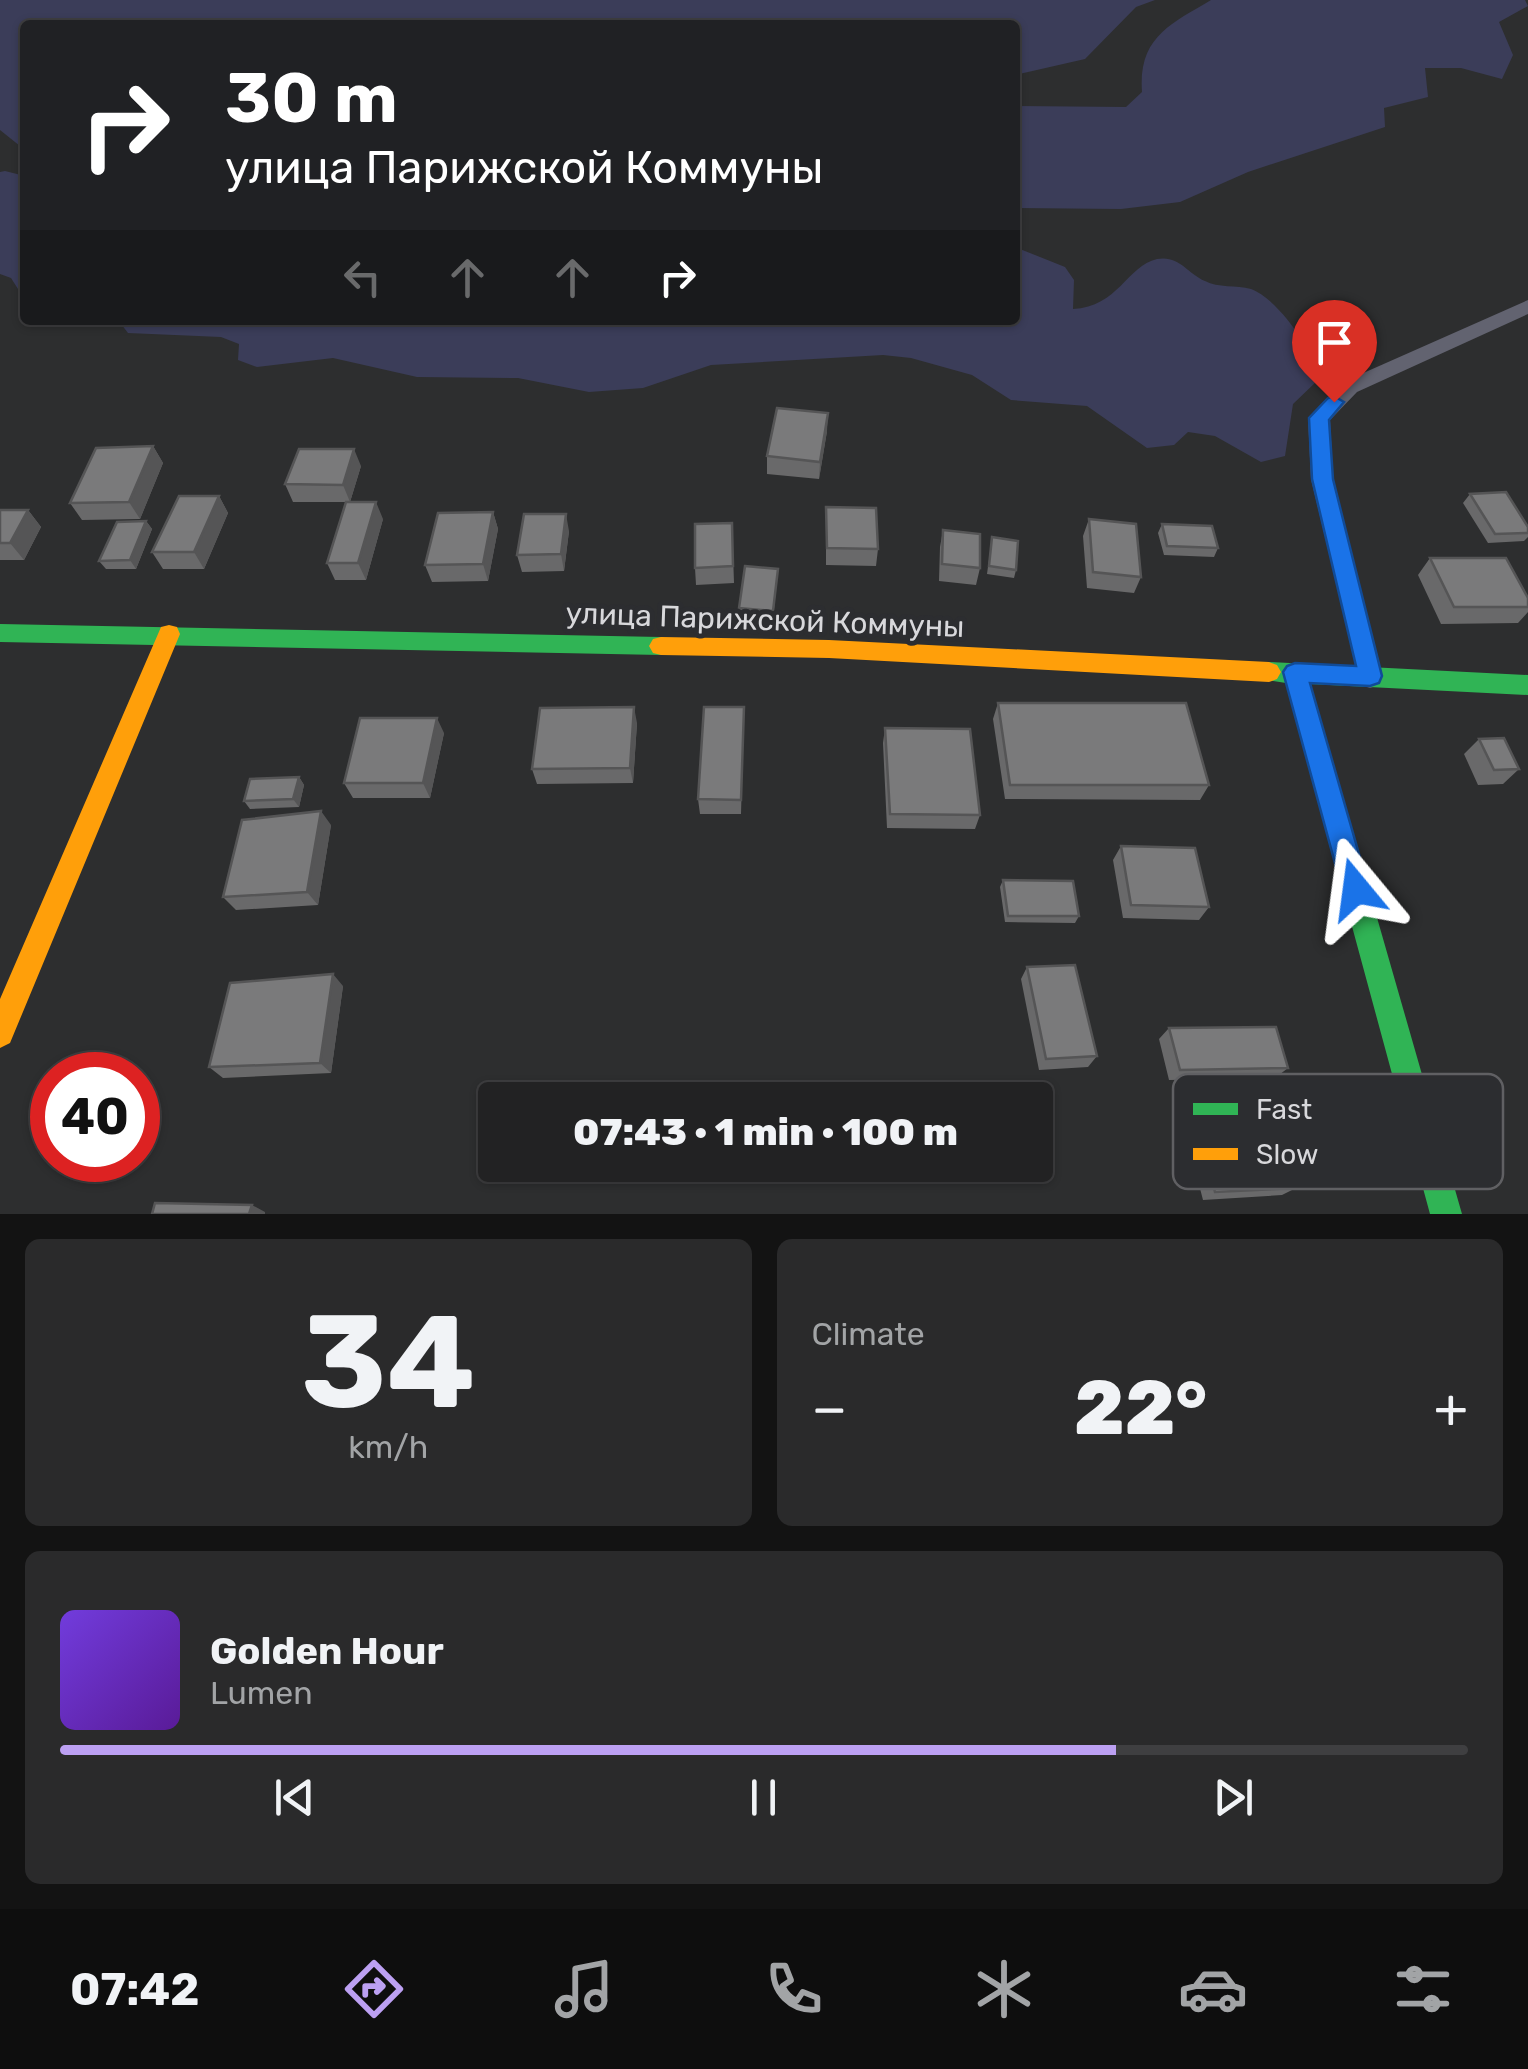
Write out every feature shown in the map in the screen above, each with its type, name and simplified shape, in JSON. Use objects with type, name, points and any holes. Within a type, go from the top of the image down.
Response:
[{"type":"street","name":"улица Парижской Коммуны","points":[[0,632],[829,649],[1528,685]]},
{"type":"street","points":[[0,1033],[169,634]]},
{"type":"street","points":[[1295,672],[1407,1074]]},
{"type":"street","points":[[1439,1189],[1446,1214]]},
{"type":"lane","points":[[1370,676],[1322,479],[1319,418],[1350,387],[1528,306]]},
{"type":"shaded area","points":[[0,0],[1155,0],[1136,7],[1085,59],[1020,74],[1020,20],[20,20],[20,146],[0,130]]},
{"type":"shaded area","points":[[1211,0],[1525,0],[1528,6],[1499,22],[1513,55],[1502,79],[1461,68],[1425,68],[1428,97],[1384,108],[1385,127],[1248,172],[1180,202],[1121,209],[1020,208],[1020,106],[1126,107],[1142,92],[1145,58],[1152,45],[1183,17]]},
{"type":"shaded area","points":[[0,172],[20,175],[20,292],[11,278],[0,274]]},
{"type":"shaded area","points":[[1020,249],[1065,267],[1074,280],[1073,309],[1101,301],[1138,269],[1165,258],[1210,283],[1251,289],[1272,303],[1303,342],[1318,380],[1293,404],[1285,456],[1261,462],[1215,436],[1188,432],[1174,445],[1147,448],[1087,406],[1011,400],[972,375],[911,358],[883,355],[711,365],[643,388],[589,392],[518,378],[417,377],[333,358],[257,367],[238,360],[239,344],[221,337],[128,333],[122,325],[1020,325]]},
{"type":"building","points":[[777,408],[828,413],[820,462],[767,456]]},
{"type":"building","points":[[153,446],[129,502],[70,503],[96,448]]},
{"type":"building","points":[[299,449],[354,449],[343,485],[285,484]]},
{"type":"building","points":[[1506,492],[1528,533],[1495,534],[1470,494]]},
{"type":"building","points":[[179,496],[219,496],[194,552],[152,552]]},
{"type":"building","points":[[346,502],[376,502],[358,563],[327,563]]},
{"type":"building","points":[[826,507],[876,508],[878,549],[827,548]]},
{"type":"building","points":[[0,510],[28,510],[10,543],[0,543]]},
{"type":"building","points":[[493,512],[483,564],[425,565],[438,513]]},
{"type":"building","points":[[524,514],[566,514],[561,554],[517,555]]},
{"type":"building","points":[[1089,519],[1136,524],[1141,577],[1093,572]]},
{"type":"building","points":[[146,521],[130,560],[99,561],[117,522]]},
{"type":"building","points":[[732,523],[733,566],[695,568],[695,524]]},
{"type":"building","points":[[1162,524],[1212,526],[1218,548],[1167,546]]},
{"type":"building","points":[[943,530],[980,534],[980,568],[942,564]]},
{"type":"building","points":[[992,537],[1018,541],[1016,570],[989,566]]},
{"type":"building","points":[[1430,558],[1506,558],[1528,598],[1528,607],[1454,607]]},
{"type":"building","points":[[745,566],[778,569],[773,611],[739,608]]},
{"type":"building","points":[[998,703],[1186,703],[1209,785],[1010,785]]},
{"type":"building","points":[[634,707],[630,768],[532,769],[540,708]]},
{"type":"building","points":[[704,707],[744,707],[741,800],[698,799]]},
{"type":"building","points":[[360,718],[437,718],[423,783],[344,783]]},
{"type":"building","points":[[885,728],[970,729],[980,815],[890,814]]},
{"type":"building","points":[[1504,738],[1519,769],[1494,770],[1479,739]]},
{"type":"building","points":[[299,777],[293,799],[244,801],[250,779]]},
{"type":"building","points":[[321,811],[307,892],[223,897],[242,820]]},
{"type":"building","points":[[1121,846],[1195,848],[1209,907],[1131,905]]},
{"type":"building","points":[[1003,880],[1073,881],[1079,916],[1008,916]]},
{"type":"building","points":[[1075,965],[1097,1056],[1046,1059],[1027,967]]},
{"type":"building","points":[[333,974],[320,1063],[209,1067],[230,983]]},
{"type":"building","points":[[1276,1027],[1288,1068],[1180,1070],[1169,1028]]},
{"type":"building","points":[[1214,1189],[1276,1189],[1215,1192]]},
{"type":"building","points":[[155,1203],[252,1205],[249,1214],[152,1214]]},
{"type":"traffic: fast","points":[[0,633],[661,646]]},
{"type":"traffic: fast","points":[[1269,672],[1528,685]]},
{"type":"traffic: fast","points":[[1295,673],[1407,1074]]},
{"type":"traffic: fast","points":[[1439,1189],[1446,1214]]},
{"type":"traffic: slow","points":[[0,1033],[169,634]]},
{"type":"traffic: slow","points":[[661,646],[829,649],[1269,672]]},
{"type":"route","points":[[1334,402],[1319,418],[1322,479],[1370,676],[1295,672],[1356,889]]}]
